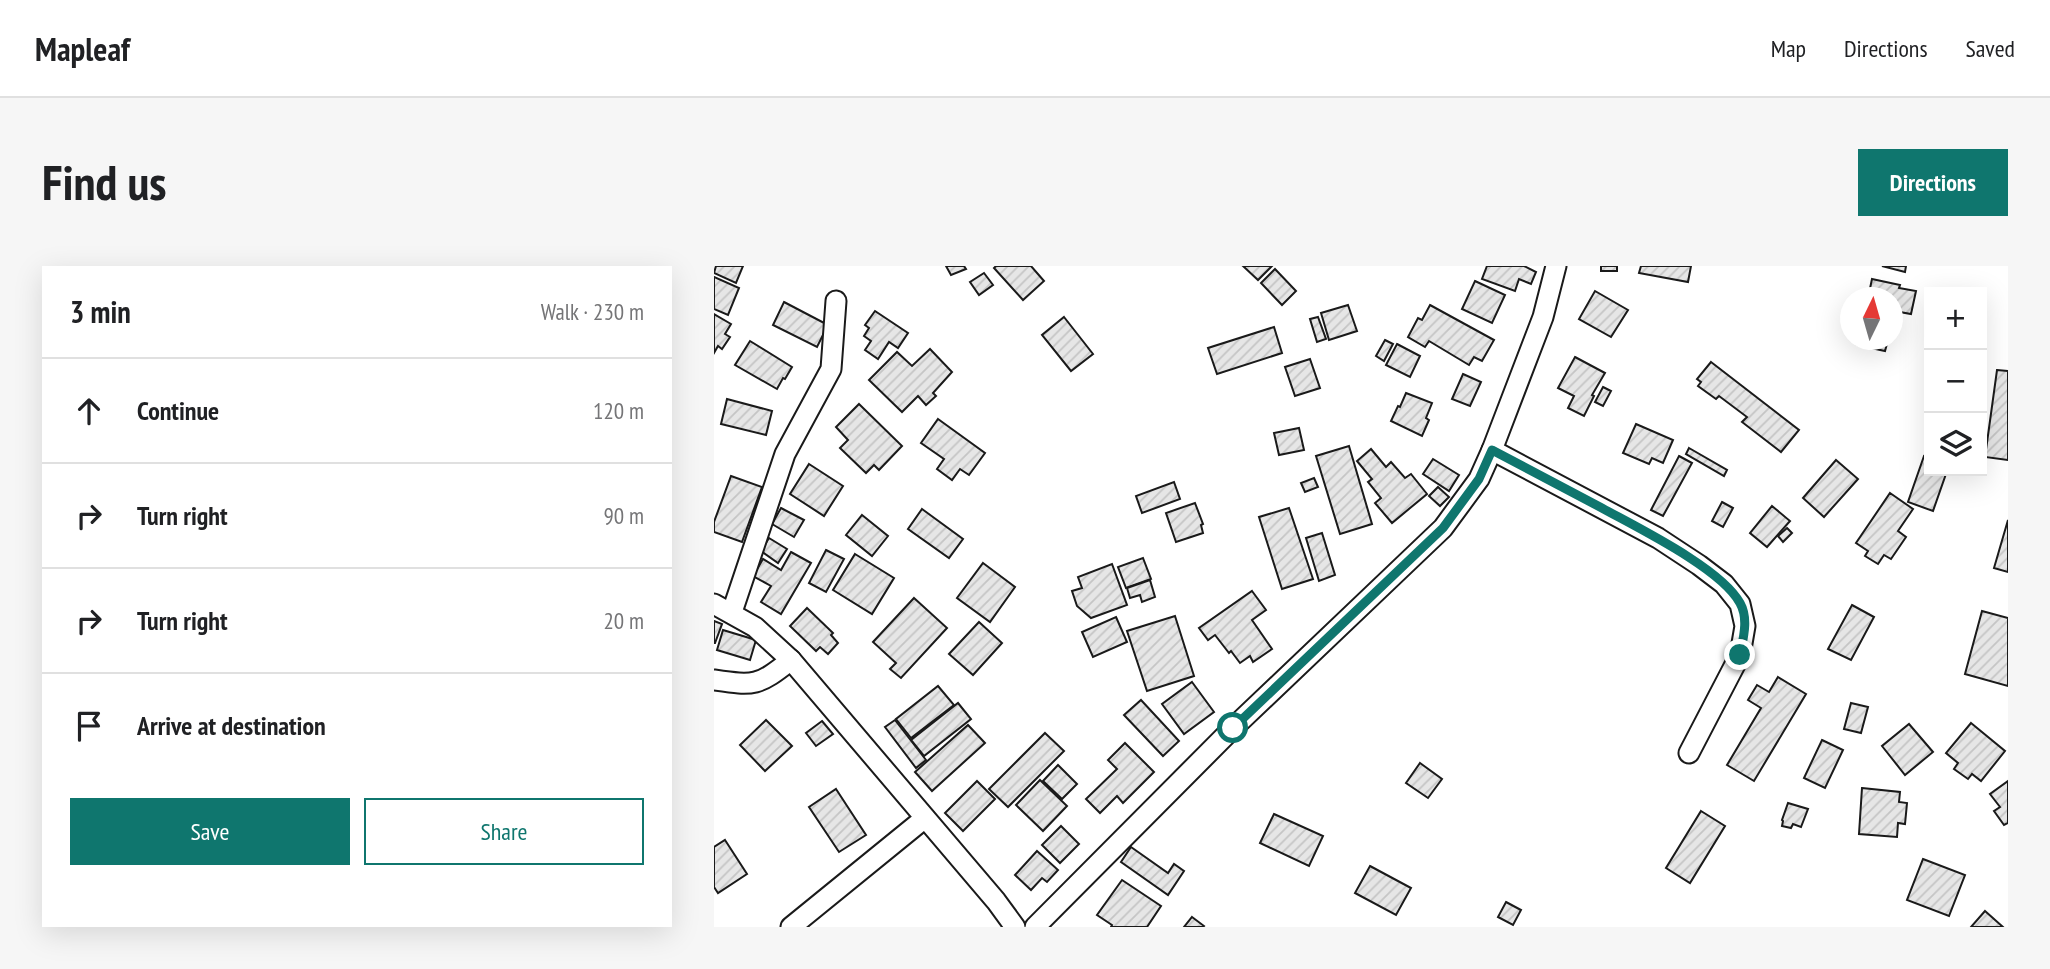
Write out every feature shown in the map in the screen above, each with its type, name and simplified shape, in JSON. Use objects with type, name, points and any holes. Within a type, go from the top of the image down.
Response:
[{"type":"street","points":[[1035,927],[1233,728],[1443,528],[1479,479],[1492,450],[1543,317],[1556,266]]},
{"type":"street","points":[[836,301],[831,369],[785,454],[723,608],[755,627],[791,660],[996,901],[1015,927]]},
{"type":"street","points":[[1492,450],[1658,538],[1724,584],[1740,604],[1745,626],[1740,655],[1689,753]]},
{"type":"street","points":[[714,680],[746,684],[766,679],[791,660]]},
{"type":"street","points":[[791,927],[925,818]]},
{"type":"building","points":[[716,266],[743,266],[736,283],[714,273]]},
{"type":"building","points":[[946,266],[964,266],[966,269],[951,275]]},
{"type":"building","points":[[1031,266],[1044,281],[1023,300],[994,268]]},
{"type":"building","points":[[1243,266],[1272,266],[1258,280]]},
{"type":"building","points":[[1487,266],[1524,266],[1536,272],[1531,284],[1519,279],[1515,291],[1482,279]]},
{"type":"building","points":[[1601,266],[1617,266],[1617,271],[1601,271]]},
{"type":"building","points":[[1641,266],[1691,266],[1688,282],[1639,273]]},
{"type":"building","points":[[1882,266],[1906,266],[1905,272]]},
{"type":"building","points":[[1275,269],[1296,291],[1282,305],[1261,283]]},
{"type":"building","points":[[984,273],[993,285],[979,295],[970,282]]},
{"type":"building","points":[[714,277],[739,288],[728,315],[714,309]]},
{"type":"building","points":[[1872,279],[1900,285],[1899,287],[1870,287]]},
{"type":"building","points":[[1475,281],[1505,295],[1492,323],[1462,309]]},
{"type":"building","points":[[1903,289],[1916,291],[1911,314],[1903,313]]},
{"type":"building","points":[[1595,291],[1628,310],[1611,337],[1579,319]]},
{"type":"building","points":[[784,302],[828,325],[817,347],[773,325]]},
{"type":"building","points":[[1348,305],[1357,331],[1329,340],[1321,313]]},
{"type":"building","points":[[1430,305],[1494,340],[1482,361],[1474,357],[1469,365],[1429,341],[1425,347],[1408,337],[1418,318],[1422,320]]},
{"type":"building","points":[[875,311],[908,333],[898,348],[889,342],[878,359],[865,350],[871,341],[864,336],[869,328],[865,325]]},
{"type":"building","points":[[714,314],[731,324],[725,334],[730,337],[722,349],[718,346],[714,353]]},
{"type":"building","points":[[1064,317],[1093,354],[1071,371],[1042,335]]},
{"type":"building","points":[[1318,317],[1326,339],[1317,342],[1310,319]]},
{"type":"building","points":[[1274,327],[1282,353],[1217,374],[1208,348]]},
{"type":"building","points":[[1385,340],[1393,344],[1384,361],[1376,356]]},
{"type":"building","points":[[750,341],[792,367],[777,389],[735,365]]},
{"type":"building","points":[[1397,344],[1420,356],[1410,377],[1386,365]]},
{"type":"building","points":[[930,349],[952,372],[933,393],[936,396],[926,405],[918,396],[902,412],[869,380],[897,352],[912,366]]},
{"type":"building","points":[[1575,357],[1605,373],[1584,416],[1568,408],[1574,396],[1558,388]]},
{"type":"building","points":[[1310,359],[1320,388],[1295,396],[1285,367]]},
{"type":"building","points":[[1711,362],[1799,430],[1781,452],[1742,422],[1747,417],[1719,396],[1716,399],[1698,386],[1701,382],[1697,379]]},
{"type":"building","points":[[1997,370],[2008,371],[2008,460],[1987,457]]},
{"type":"building","points":[[1463,374],[1481,382],[1470,406],[1452,399]]},
{"type":"building","points":[[1603,387],[1611,391],[1603,406],[1595,402]]},
{"type":"building","points":[[1406,393],[1432,403],[1422,436],[1391,421]]},
{"type":"building","points":[[727,399],[772,411],[766,435],[721,424]]},
{"type":"building","points":[[859,404],[902,446],[879,470],[874,465],[866,473],[840,448],[848,440],[836,427]]},
{"type":"building","points":[[938,419],[985,453],[969,475],[960,469],[952,480],[937,469],[944,459],[921,443]]},
{"type":"building","points":[[1636,424],[1673,440],[1663,463],[1652,458],[1649,464],[1623,453]]},
{"type":"building","points":[[1299,428],[1304,450],[1279,455],[1274,433]]},
{"type":"building","points":[[1349,446],[1372,524],[1340,534],[1316,456]]},
{"type":"building","points":[[1689,448],[1727,470],[1724,476],[1686,454]]},
{"type":"building","points":[[1371,449],[1386,467],[1391,462],[1405,478],[1411,474],[1427,494],[1392,523],[1375,503],[1381,498],[1368,482],[1372,479],[1357,461]]},
{"type":"building","points":[[1679,456],[1692,463],[1663,516],[1651,510]]},
{"type":"building","points":[[1924,456],[1924,476],[1945,476],[1933,511],[1908,502]]},
{"type":"building","points":[[1433,459],[1459,475],[1449,491],[1423,474]]},
{"type":"building","points":[[1836,460],[1858,479],[1824,517],[1803,498]]},
{"type":"building","points":[[809,464],[843,486],[824,516],[790,494]]},
{"type":"building","points":[[731,476],[762,487],[742,542],[714,532],[714,522]]},
{"type":"building","points":[[1314,478],[1318,487],[1305,492],[1301,483]]},
{"type":"building","points":[[1174,482],[1180,499],[1142,513],[1136,496]]},
{"type":"building","points":[[1438,487],[1449,497],[1440,506],[1429,496]]},
{"type":"building","points":[[1890,493],[1913,509],[1898,531],[1906,537],[1891,559],[1884,555],[1878,564],[1865,556],[1868,551],[1856,543]]},
{"type":"building","points":[[1722,502],[1733,508],[1723,527],[1712,521]]},
{"type":"building","points":[[1195,503],[1203,524],[1203,533],[1176,542],[1166,513]]},
{"type":"building","points":[[1772,506],[1790,521],[1767,547],[1750,533]]},
{"type":"building","points":[[781,508],[804,520],[794,537],[772,524]]},
{"type":"building","points":[[1289,508],[1313,579],[1282,589],[1259,517]]},
{"type":"building","points":[[922,509],[963,539],[949,558],[908,529]]},
{"type":"building","points":[[862,515],[888,536],[872,556],[846,535]]},
{"type":"building","points":[[2008,520],[2008,572],[1994,568]]},
{"type":"building","points":[[1787,528],[1792,533],[1783,542],[1778,536]]},
{"type":"building","points":[[1322,533],[1335,575],[1319,581],[1306,538]]},
{"type":"building","points":[[769,538],[787,549],[778,563],[761,551]]},
{"type":"building","points":[[826,550],[844,559],[826,592],[809,583]]},
{"type":"building","points":[[791,552],[811,563],[781,614],[761,602],[771,586],[753,576],[763,559],[781,570]]},
{"type":"building","points":[[855,554],[894,578],[872,614],[833,590]]},
{"type":"building","points":[[1143,558],[1151,579],[1126,588],[1118,567]]},
{"type":"building","points":[[983,563],[1015,587],[990,622],[957,598]]},
{"type":"building","points":[[1112,564],[1127,605],[1091,618],[1077,606],[1072,591],[1082,588],[1078,577]]},
{"type":"building","points":[[1150,580],[1155,597],[1142,602],[1140,595],[1130,598],[1127,588]]},
{"type":"building","points":[[1252,591],[1266,610],[1252,620],[1272,649],[1253,662],[1250,656],[1240,663],[1215,635],[1208,640],[1199,628]]},
{"type":"building","points":[[914,598],[947,628],[901,678],[890,669],[896,663],[873,642]]},
{"type":"building","points":[[1852,605],[1874,617],[1851,660],[1828,649]]},
{"type":"building","points":[[807,608],[833,633],[831,635],[838,643],[828,654],[820,647],[816,651],[790,626]]},
{"type":"building","points":[[1982,611],[2008,618],[2008,686],[1965,674]]},
{"type":"building","points":[[1175,616],[1194,676],[1147,691],[1127,631]]},
{"type":"building","points":[[1116,617],[1127,642],[1093,657],[1082,632]]},
{"type":"building","points":[[714,621],[722,624],[715,643],[714,643]]},
{"type":"building","points":[[979,622],[1002,643],[973,675],[949,654]]},
{"type":"building","points":[[723,630],[756,640],[750,660],[717,650]]},
{"type":"building","points":[[1778,677],[1806,694],[1754,781],[1727,765],[1761,708],[1748,700],[1757,685],[1769,692]]},
{"type":"building","points":[[1192,682],[1214,712],[1184,734],[1162,704]]},
{"type":"building","points":[[938,686],[954,705],[911,738],[896,719]]},
{"type":"building","points":[[1141,700],[1179,741],[1163,756],[1124,715]]},
{"type":"building","points":[[958,703],[971,719],[924,756],[911,740]]},
{"type":"building","points":[[1851,703],[1868,707],[1861,733],[1844,729]]},
{"type":"building","points":[[766,720],[792,746],[765,771],[740,745]]},
{"type":"building","points":[[895,720],[926,760],[916,768],[885,727]]},
{"type":"building","points":[[822,721],[833,734],[816,746],[806,733]]},
{"type":"building","points":[[1971,723],[2005,751],[1981,781],[1972,774],[1968,779],[1954,769],[1958,763],[1946,753]]},
{"type":"building","points":[[1909,724],[1933,752],[1905,775],[1882,746]]},
{"type":"building","points":[[968,725],[985,743],[932,791],[915,772]]},
{"type":"building","points":[[1045,733],[1064,751],[1008,807],[989,789]]},
{"type":"building","points":[[1822,740],[1843,750],[1825,788],[1804,778]]},
{"type":"building","points":[[1125,743],[1154,772],[1123,803],[1117,796],[1100,813],[1086,799],[1117,769],[1108,760]]},
{"type":"building","points":[[1420,763],[1442,779],[1428,798],[1406,783]]},
{"type":"building","points":[[1058,765],[1077,784],[1062,799],[1043,781]]},
{"type":"building","points":[[1040,780],[1067,806],[1043,831],[1016,805]]},
{"type":"building","points":[[977,781],[995,799],[963,831],[945,813]]},
{"type":"building","points":[[2008,781],[2008,823],[2004,825],[1994,811],[2000,807],[1990,794]]},
{"type":"building","points":[[1862,788],[1900,792],[1899,802],[1907,803],[1905,824],[1898,823],[1897,837],[1859,834]]},
{"type":"building","points":[[836,789],[866,835],[839,852],[809,807]]},
{"type":"building","points":[[1788,803],[1808,809],[1801,827],[1793,824],[1791,828],[1782,826]]},
{"type":"building","points":[[1701,811],[1725,826],[1690,883],[1666,868]]},
{"type":"building","points":[[1274,814],[1323,836],[1309,866],[1260,843]]},
{"type":"building","points":[[1061,826],[1079,844],[1060,863],[1042,845]]},
{"type":"building","points":[[725,840],[747,874],[718,893],[714,887],[714,847]]},
{"type":"building","points":[[1131,847],[1168,873],[1174,864],[1184,871],[1168,895],[1121,862]]},
{"type":"building","points":[[1037,851],[1058,870],[1047,882],[1042,878],[1031,890],[1015,875]]},
{"type":"building","points":[[1923,859],[1965,875],[1949,916],[1907,900]]},
{"type":"building","points":[[1370,866],[1411,888],[1396,915],[1355,893]]},
{"type":"building","points":[[1122,880],[1161,906],[1147,927],[1111,927],[1112,925],[1097,915]]},
{"type":"building","points":[[1506,902],[1521,910],[1513,925],[1498,917]]},
{"type":"building","points":[[1985,911],[2003,927],[1971,927]]},
{"type":"building","points":[[1192,917],[1204,926],[1184,927]]},
{"type":"route","points":[[1233,728],[1443,528],[1479,479],[1492,450],[1658,538],[1724,584],[1740,604],[1745,626],[1740,655]]}]
